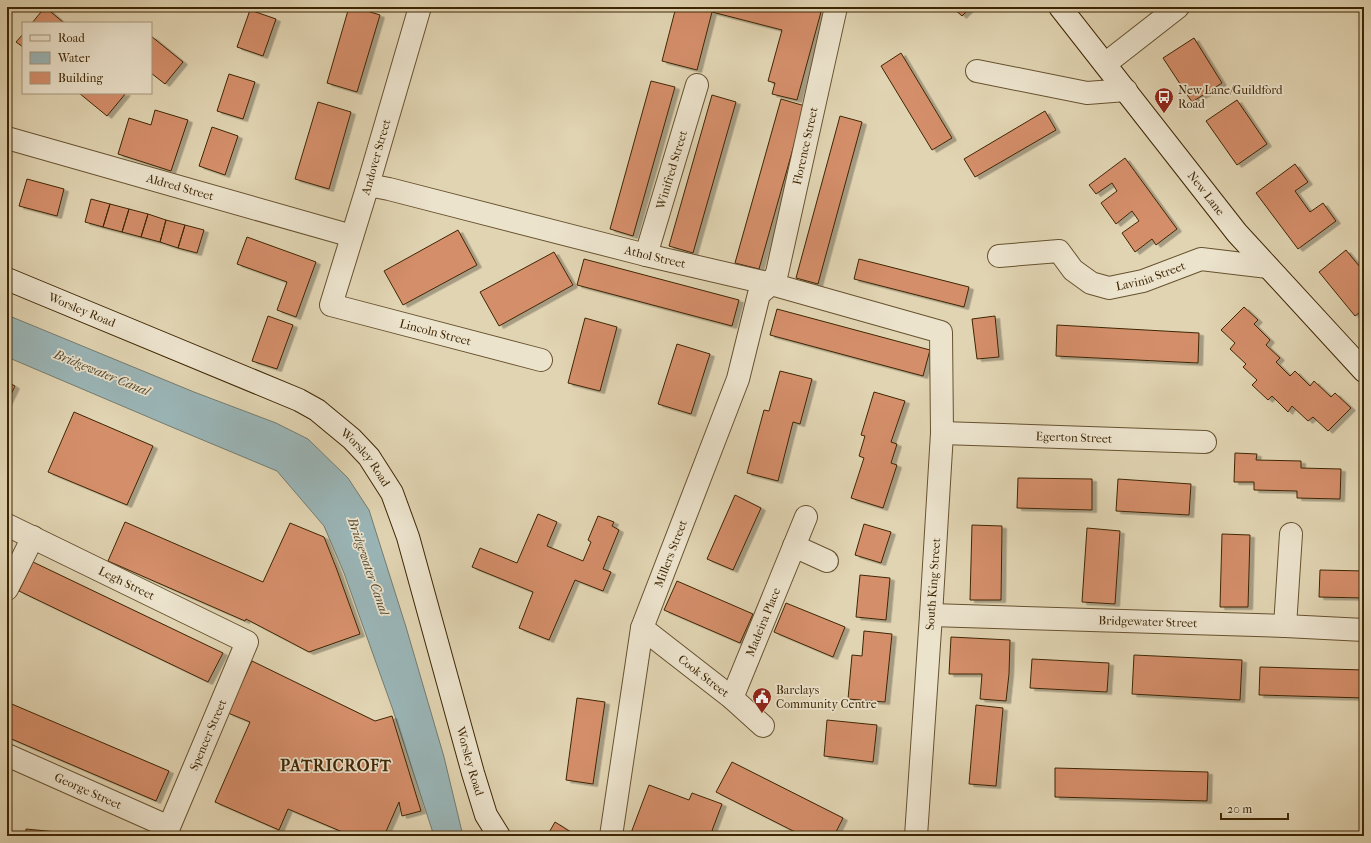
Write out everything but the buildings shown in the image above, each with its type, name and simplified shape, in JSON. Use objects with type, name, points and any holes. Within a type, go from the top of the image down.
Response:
[{"type":"street","name":"Andover Street","points":[[330,305],[368,185],[420,7]]},
{"type":"street","name":"Florence Street","points":[[771,284],[777,273],[836,7]]},
{"type":"street","name":"New Lane","points":[[1060,7],[1237,233],[1364,371]]},
{"type":"street","points":[[1105,64],[1178,7]]},
{"type":"street","points":[[977,71],[1087,93],[1126,90]]},
{"type":"street","name":"Winifred Street","points":[[646,255],[697,85]]},
{"type":"street","name":"Aldred Street","points":[[7,138],[352,236]]},
{"type":"street","name":"Athol Street","points":[[368,185],[389,189],[646,255],[771,284],[941,332]]},
{"type":"street","name":"Lavinia Street","points":[[999,256],[1059,250],[1073,270],[1090,283],[1109,288],[1143,281],[1201,259],[1268,267]]},
{"type":"street","name":"Worsley Road","points":[[7,279],[300,400],[317,410],[352,439],[369,457],[392,493],[408,537],[473,773],[486,815],[499,836]]},
{"type":"street","name":"Millers Street","points":[[611,836],[642,628],[738,379],[759,294],[771,284]]},
{"type":"street","name":"Lincoln Street","points":[[330,305],[540,360]]},
{"type":"street","name":"South King Street","points":[[916,836],[942,433],[941,332]]},
{"type":"street","name":"Egerton Street","points":[[942,433],[1205,442]]},
{"type":"street","name":"Madeira Place","points":[[732,698],[806,517]]},
{"type":"street","name":"Legh Street","points":[[7,525],[247,642]]},
{"type":"street","points":[[1285,626],[1291,534]]},
{"type":"street","points":[[7,589],[33,537]]},
{"type":"street","points":[[794,546],[827,561]]},
{"type":"street","name":"Bridgewater Street","points":[[931,615],[1285,626],[1364,630]]},
{"type":"street","name":"Cook Street","points":[[642,628],[732,698],[763,726]]},
{"type":"street","name":"Spencer Street","points":[[168,827],[247,642]]},
{"type":"street","name":"George Street","points":[[7,755],[168,827]]},
{"type":"water","name":"Bridgewater Canal","points":[[7,315],[194,392],[276,423],[308,439],[348,478],[369,510],[406,627],[444,757],[463,836],[434,836],[393,710],[344,573],[324,526],[277,471],[7,357]]},
{"type":"place","name":"New Lane/Guildford Road","points":[[1164,114]]},
{"type":"place","name":"Barclays Community Centre","points":[[762,714]]},
{"type":"district","name":"PATRICROFT","points":[[336,765]]}]
